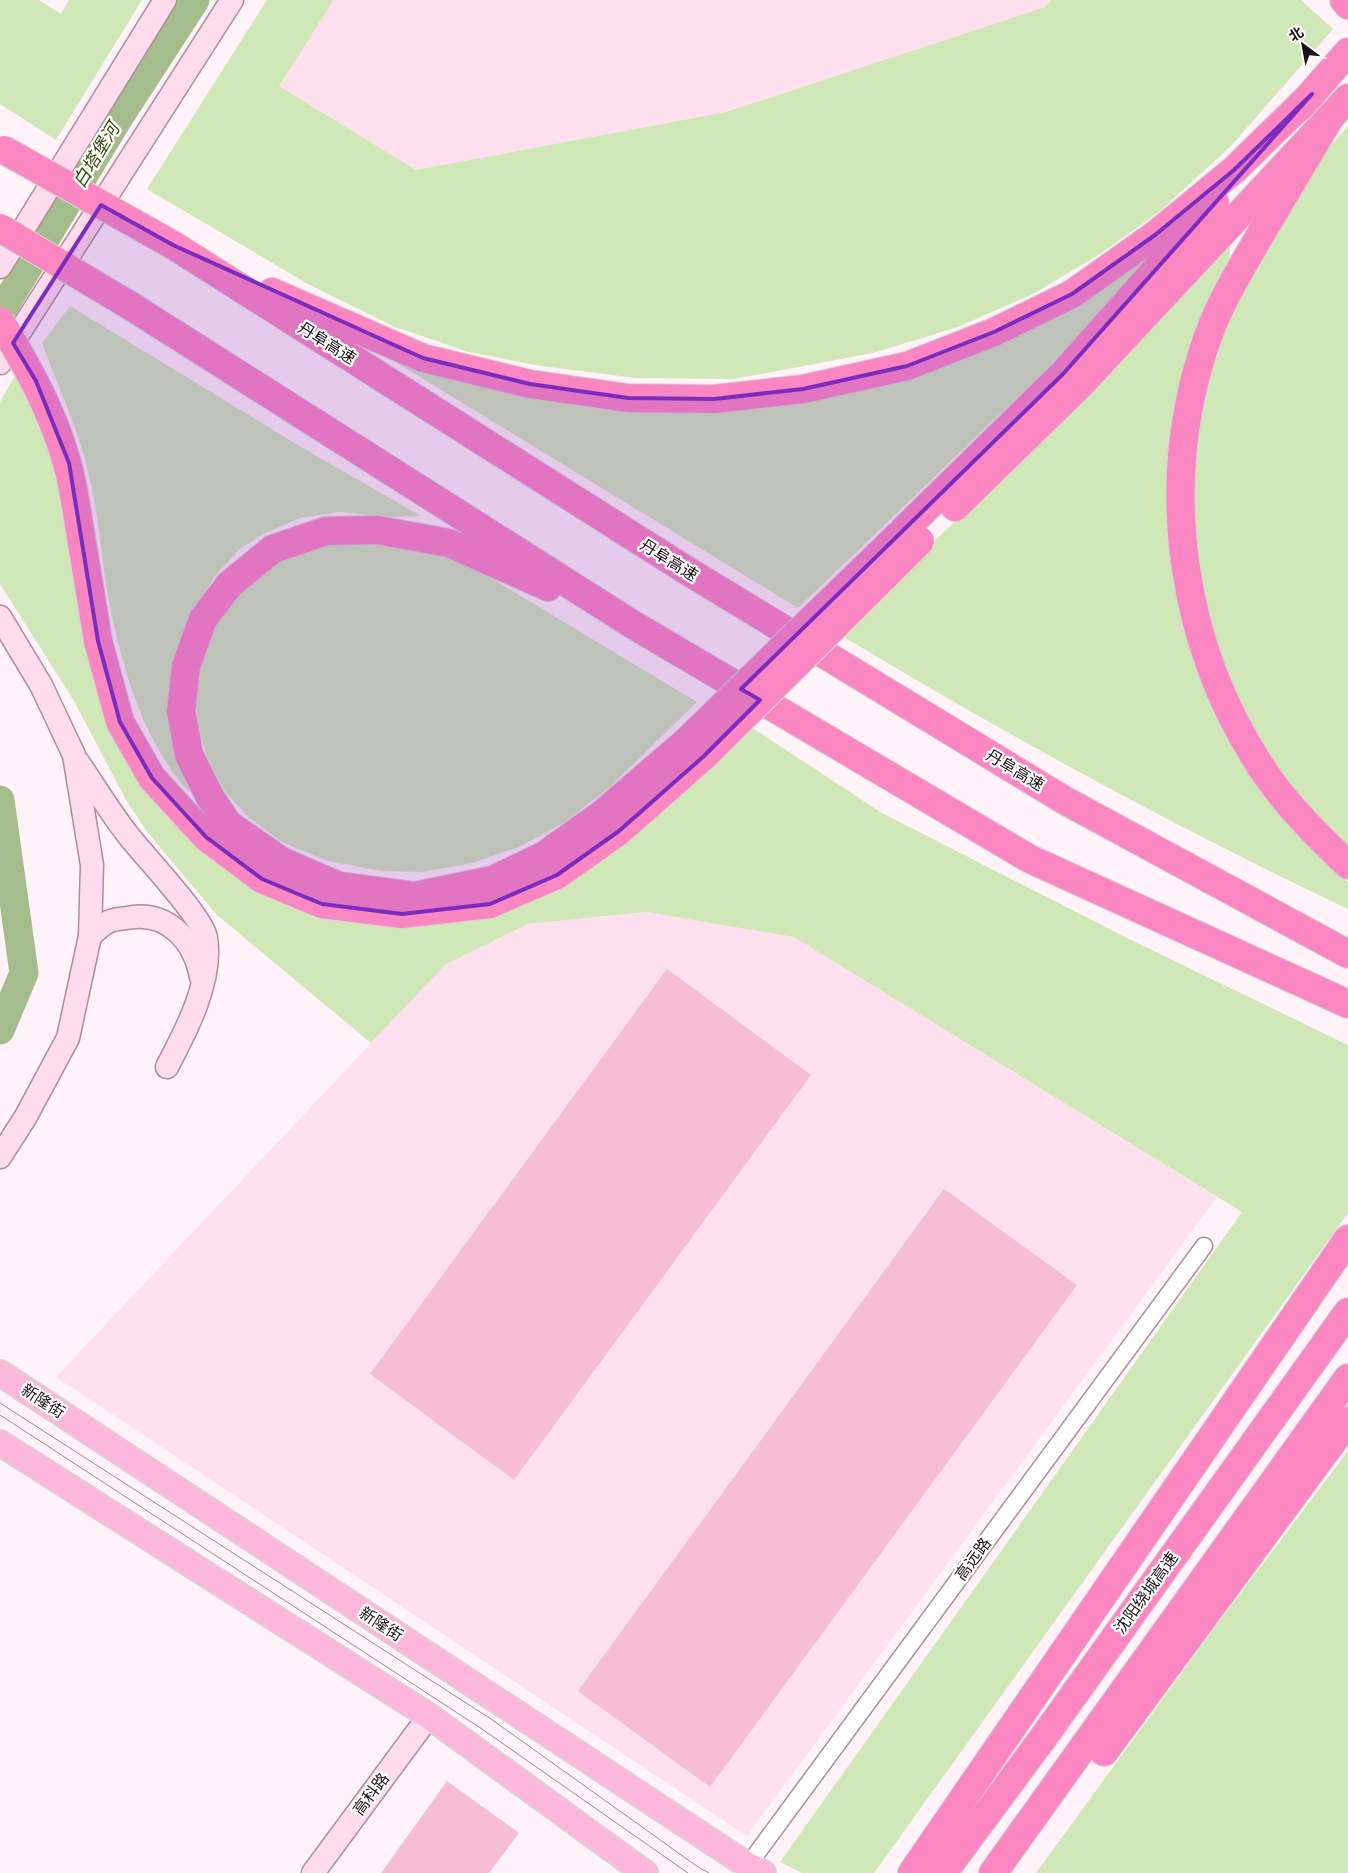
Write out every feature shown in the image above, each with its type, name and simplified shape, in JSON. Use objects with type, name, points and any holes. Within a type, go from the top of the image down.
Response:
[{"type":"highway","points":[[1344,0],[1348,5]]},
{"type":"highway","points":[[0,321],[36,381],[69,463],[98,641],[120,722],[152,778],[206,837],[262,879],[322,904],[402,914],[490,904],[556,875],[619,831],[696,749],[912,535],[1063,374],[1348,52]]},
{"type":"highway","points":[[181,250],[423,358],[530,384],[628,398],[714,399],[803,389],[907,366],[994,332],[1072,294],[1155,235],[1234,170],[1312,94]]},
{"type":"highway","points":[[912,535],[1081,384],[1348,98]]},
{"type":"highway","points":[[1328,121],[1232,283],[1203,350],[1189,410],[1180,487],[1185,573],[1199,630],[1226,704],[1265,774],[1312,830],[1348,865]]},
{"type":"highway","name":"丹阜高速","points":[[2,149],[181,250],[686,570],[1047,790],[1348,954]]},
{"type":"highway","points":[[0,228],[134,308],[632,624],[1030,860],[1348,1004]]},
{"type":"highway","points":[[632,624],[449,544],[377,530],[326,531],[274,549],[230,584],[203,620],[186,666],[181,711],[189,755],[210,797],[228,824],[281,861],[338,886],[415,896],[493,880],[545,855],[696,749]]},
{"type":"highway","points":[[912,1873],[1348,1239]]},
{"type":"highway","name":"沈阳绕城高速","points":[[943,1873],[1043,1738],[1348,1312]]},
{"type":"highway","points":[[992,1873],[1348,1378]]},
{"type":"highway","points":[[1013,1873],[1348,1421]]},
{"type":"main road","points":[[0,267],[165,0]]},
{"type":"main road","points":[[0,363],[232,0]]},
{"type":"main road","points":[[0,618],[41,685],[74,755],[127,834],[197,918],[206,936],[208,956],[202,983],[186,1030],[166,1067]]},
{"type":"main road","points":[[0,1157],[25,1118],[68,1038],[90,936],[92,866],[74,755]]},
{"type":"main road","points":[[90,936],[108,921],[140,915],[168,923],[186,938],[198,959],[202,983]]},
{"type":"main road","name":"新隆街","points":[[0,1373],[750,1870]]},
{"type":"main road","points":[[0,1443],[429,1716],[645,1873]]},
{"type":"main road","name":"高科路","points":[[313,1873],[429,1716]]},
{"type":"street","name":"高远路","points":[[750,1870],[1204,1246]]},
{"type":"highlighted area","points":[[1312,94],[1063,374],[741,689],[760,700],[704,756],[619,831],[557,875],[490,904],[402,914],[322,904],[262,879],[206,837],[152,778],[120,722],[98,641],[69,463],[36,381],[13,343],[101,205],[173,245],[423,358],[530,384],[628,398],[714,399],[803,389],[907,366],[994,332],[1072,294],[1155,235],[1234,170]]},
{"type":"shaded area","points":[[334,0],[1051,0],[1045,7],[726,112],[416,170],[279,86]]},
{"type":"shaded area","points":[[646,912],[795,937],[1217,1197],[747,1836],[56,1377],[446,964],[528,924]]},
{"type":"green space","points":[[0,0],[39,0],[61,14],[69,0],[142,0],[56,140],[0,104]]},
{"type":"green space","points":[[267,0],[334,0],[279,86],[416,170],[726,112],[1045,7],[1051,0],[1301,0],[1333,29],[1231,146],[1159,212],[1100,254],[1033,294],[958,327],[873,353],[734,379],[636,378],[534,365],[469,352],[395,327],[308,284],[147,189]]},
{"type":"green space","points":[[1348,126],[1348,851],[1310,815],[1253,735],[1228,682],[1200,591],[1191,491],[1201,398],[1217,342],[1308,172]]},
{"type":"green space","points":[[1229,242],[1230,259],[1193,351],[1170,475],[1168,535],[1178,603],[1205,674],[1335,872],[1348,882],[1348,909],[1153,812],[962,707],[837,633],[1020,460]]},
{"type":"green space","points":[[1153,252],[1158,256],[1050,366],[798,608],[389,358],[520,390],[848,386]]},
{"type":"green space","points":[[70,306],[306,450],[421,516],[392,517],[339,512],[300,518],[263,534],[240,549],[215,576],[197,604],[181,638],[173,676],[204,802],[183,785],[155,744],[134,696],[126,671],[108,596],[95,506],[85,459],[74,425],[42,343]]},
{"type":"green space","points":[[22,363],[50,438],[80,574],[159,800],[431,915],[745,723],[882,813],[1129,939],[1348,1045],[1348,1213],[874,1873],[802,1873],[780,1862],[1242,1212],[794,937],[646,912],[528,924],[446,964],[371,1043],[217,915],[148,833],[126,800],[74,701],[0,584],[0,402]]},
{"type":"green space","points":[[342,537],[430,549],[471,566],[697,702],[611,786],[565,822],[519,847],[472,863],[422,872],[381,871],[328,861],[282,842],[248,817],[224,790],[207,758],[197,720],[196,684],[199,651],[232,593],[289,550]]},
{"type":"green space","points":[[1348,1451],[1348,1873],[1036,1873],[1218,1623]]},
{"type":"building","points":[[667,969],[811,1075],[514,1480],[370,1374]]},
{"type":"building","points":[[944,1189],[1077,1285],[710,1787],[578,1691]]},
{"type":"building","points":[[447,1781],[519,1833],[489,1873],[381,1873]]},
{"type":"waterway","name":"白塔堡河","points":[[0,313],[121,114],[195,0]]},
{"type":"waterway","name":"白塔堡河","points":[[0,800],[24,973],[0,1030]]},
{"type":"tram line","points":[[0,1403],[491,1719],[709,1873]]},
{"type":"tram line","points":[[0,1415],[482,1729],[688,1873]]}]
